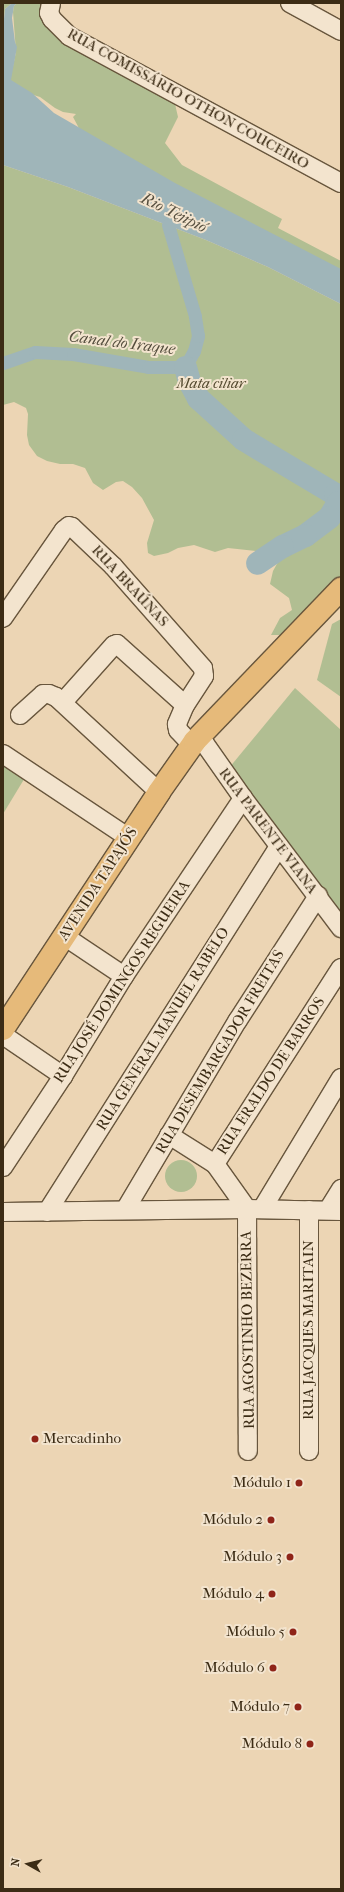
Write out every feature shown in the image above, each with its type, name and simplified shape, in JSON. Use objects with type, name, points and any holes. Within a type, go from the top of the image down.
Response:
[{"type":"main road","name":"AVENIDA TAPAJÓS","points":[[3,1028],[159,792],[195,741],[341,589]]},
{"type":"street","name":"RUA COMISSÁRIO OTHON COUCEIRO","points":[[51,3],[49,13],[52,19],[69,36],[341,183]]},
{"type":"street","points":[[290,3],[341,31]]},
{"type":"street","name":"RUA BRAÚNAS","points":[[3,618],[64,530],[69,526],[72,527],[113,566],[203,668],[204,676],[185,705],[178,728],[195,741]]},
{"type":"street","points":[[63,702],[114,645],[117,644],[185,705]]},
{"type":"street","points":[[20,716],[43,694],[49,694],[63,702],[159,792]]},
{"type":"street","name":"RUA PARENTE VIANA","points":[[195,741],[205,744],[243,798],[341,928]]},
{"type":"street","points":[[3,754],[129,838]]},
{"type":"street","name":"RUA JOSÉ DOMINGOS REGUEIRA","points":[[3,1167],[63,1076],[124,976],[243,798]]},
{"type":"street","name":"RUA GENERAL MANUEL RABELO","points":[[47,1212],[279,846]]},
{"type":"street","name":"RUA DESEMBARGADOR FREITAS","points":[[124,1210],[238,1020],[318,896]]},
{"type":"street","points":[[64,936],[124,976]]},
{"type":"street","name":"RUA ERALDO DE BARROS","points":[[215,1164],[341,968]]},
{"type":"street","points":[[3,1035],[63,1076]]},
{"type":"street","points":[[255,1209],[341,1078]]},
{"type":"street","points":[[169,1135],[215,1164],[255,1209]]},
{"type":"street","points":[[6,1211],[47,1212],[255,1209],[335,1210],[341,1189]]},
{"type":"street","name":"RUA AGOSTINHO BEZERRA","points":[[248,1451],[255,1209]]},
{"type":"street","name":"RUA JACQUES MARITAIN","points":[[309,1210],[309,1451]]},
{"type":"green space","points":[[3,3],[12,3],[5,9],[3,28]]},
{"type":"green space","points":[[17,3],[47,3],[47,23],[54,35],[61,41],[175,104],[178,117],[165,143],[182,165],[282,219],[278,228],[341,261],[341,280],[81,132],[73,117],[76,114],[63,112],[55,108],[40,97],[27,93],[10,80],[16,52],[13,12],[14,6]]},
{"type":"green space","name":"Mata ciliar","points":[[3,165],[68,187],[206,240],[268,267],[341,304],[341,594],[288,635],[271,635],[280,618],[292,610],[289,598],[270,584],[273,571],[278,562],[275,551],[270,546],[256,551],[228,548],[215,552],[194,545],[178,548],[168,553],[154,556],[148,553],[147,543],[154,520],[142,498],[132,487],[123,481],[116,482],[103,490],[93,483],[85,468],[73,464],[60,464],[47,461],[37,456],[29,445],[27,435],[28,414],[26,408],[14,402],[3,405]]},
{"type":"green space","points":[[341,619],[341,697],[317,680],[332,624]]},
{"type":"green space","points":[[295,688],[341,730],[341,917],[229,768]]},
{"type":"green space","points":[[3,763],[26,776],[3,814]]},
{"type":"green space","points":[[181,1160],[190,1163],[194,1167],[197,1176],[194,1185],[190,1189],[181,1192],[172,1189],[168,1185],[165,1176],[168,1167],[172,1163]]},
{"type":"water","name":"Rio Tejipió","points":[[12,3],[17,3],[14,6],[12,18],[17,47],[11,80],[32,93],[54,113],[175,183],[341,269],[341,304],[268,267],[206,240],[68,187],[3,165],[3,28],[5,9]]},
{"type":"waterway","name":"Canal do Iraque","points":[[3,363],[35,352],[73,354],[148,367],[185,367],[194,351],[198,336],[195,316],[168,225]]},
{"type":"waterway","points":[[185,367],[189,381],[198,398],[243,439],[335,494],[338,502],[329,517],[305,535],[282,546],[257,563]]},
{"type":"place","name":"Mercadinho","points":[[35,1439]]},
{"type":"place","name":"Módulo 1","points":[[299,1483]]},
{"type":"place","name":"Módulo 2","points":[[271,1520]]},
{"type":"place","name":"Módulo 3","points":[[290,1557]]},
{"type":"place","name":"Módulo 4","points":[[272,1594]]},
{"type":"place","name":"Módulo 5","points":[[293,1632]]},
{"type":"place","name":"Módulo 6","points":[[273,1668]]},
{"type":"place","name":"Módulo 7","points":[[298,1707]]},
{"type":"place","name":"Módulo 8","points":[[310,1744]]}]
